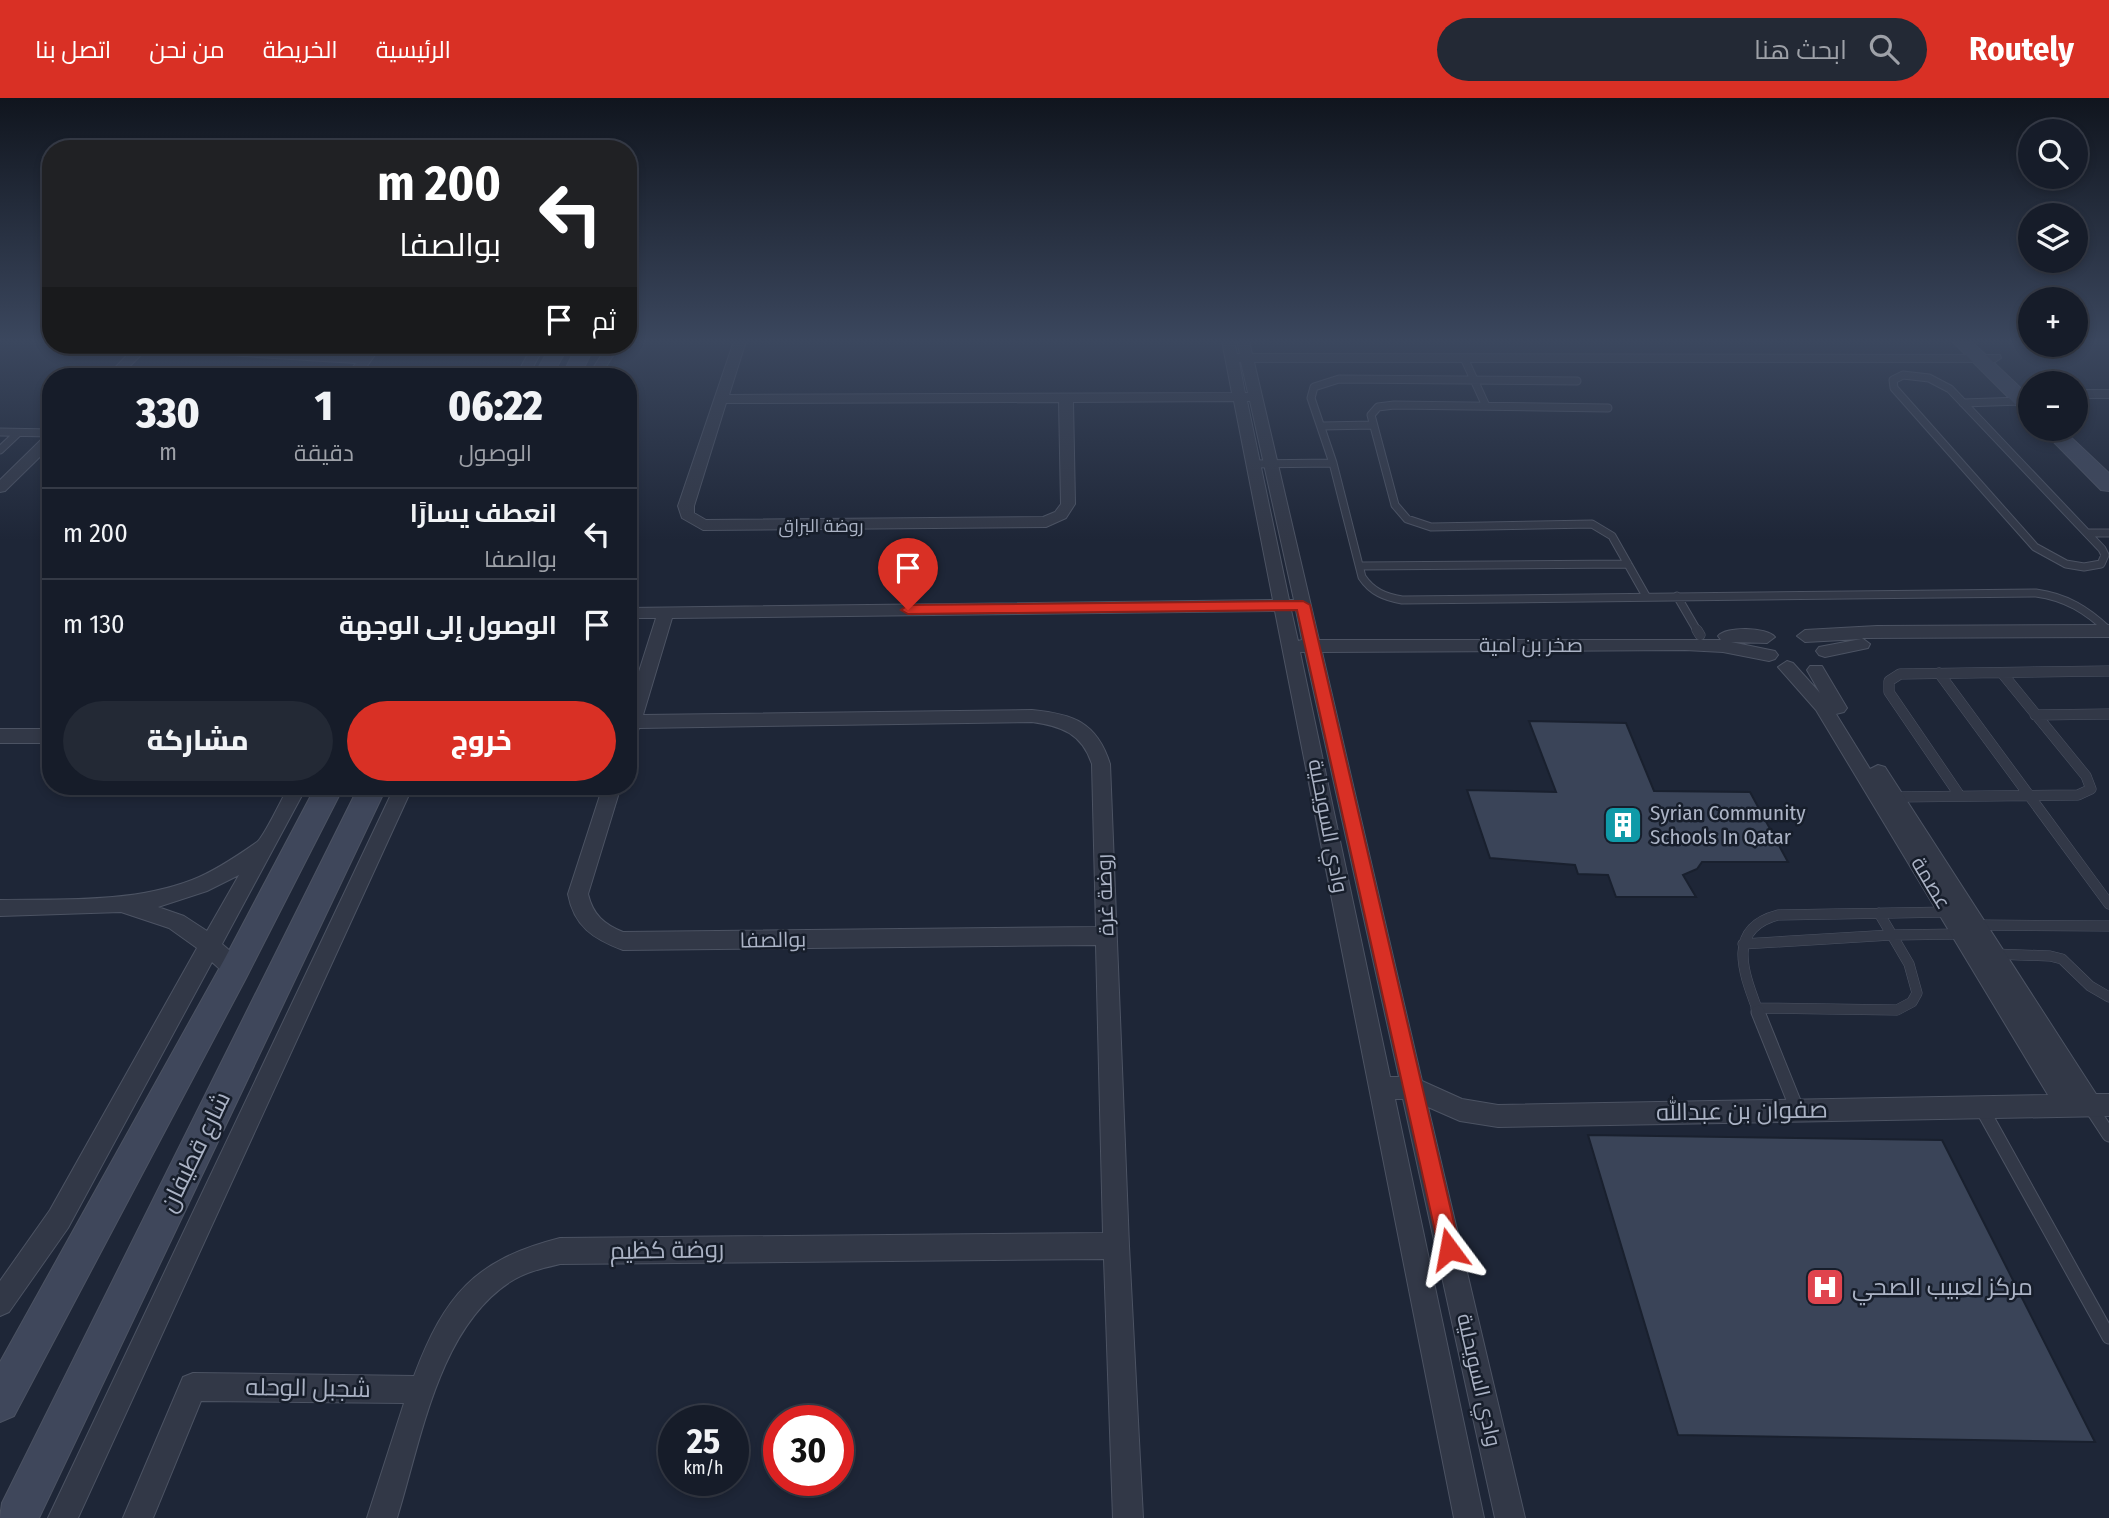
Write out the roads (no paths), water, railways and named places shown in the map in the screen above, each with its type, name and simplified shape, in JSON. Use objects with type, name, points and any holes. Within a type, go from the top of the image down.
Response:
[{"type":"street","name":"روضة البراق","points":[[718,407],[685,511],[696,523],[711,526],[1046,523],[1061,515],[1068,504],[1066,407]]},
{"type":"street","name":"وادي السويحلية","points":[[1250,407],[1301,640],[1381,1088],[1469,1518]]},
{"type":"street","points":[[2063,441],[2109,485]]},
{"type":"street","points":[[2082,441],[2109,467]]},
{"type":"street","points":[[0,488],[42,444]]},
{"type":"street","points":[[637,613],[1294,605]]},
{"type":"street","points":[[637,709],[666,612]]},
{"type":"street","points":[[1805,636],[1877,632],[2109,631]]},
{"type":"street","name":"صخر بن امية","points":[[1301,640],[1700,635],[1767,637],[1778,632],[1805,636]]},
{"type":"street","points":[[1787,667],[1816,670],[1827,663],[1825,651],[1805,636]]},
{"type":"street","points":[[1767,637],[1764,645],[1769,654]]},
{"type":"street","name":"وادي السويحلية","points":[[1301,640],[1413,1088],[1510,1518]]},
{"type":"street","name":"صخر بن امية","points":[[1301,640],[1704,645],[1769,654]]},
{"type":"street","points":[[1825,651],[1880,641],[2109,640]]},
{"type":"street","name":"عصمة","points":[[1769,654],[1787,667],[1822,706],[1948,912],[1994,954],[2089,1105]]},
{"type":"street","name":"عصمة","points":[[1816,670],[1894,797],[1968,929],[2089,1105]]},
{"type":"street","name":"روضة غرة","points":[[637,729],[1032,716],[1053,718],[1072,724],[1087,735],[1097,749],[1101,764],[1116,1246],[1128,1518]]},
{"type":"street","points":[[0,736],[42,736]]},
{"type":"street","points":[[0,1303],[59,1219],[293,795]]},
{"type":"street","points":[[0,1402],[235,969],[325,795]]},
{"type":"street","name":"شارع قطيفان","points":[[17,1518],[369,795]]},
{"type":"street","name":"شارع قطيفان","points":[[63,1518],[400,795]]},
{"type":"street","name":"بوالصفا","points":[[609,795],[578,894],[581,910],[590,924],[604,935],[623,941],[1107,936]]},
{"type":"street","points":[[0,908],[104,906],[156,900],[187,892],[218,878],[245,861],[267,841]]},
{"type":"street","points":[[104,906],[164,915],[190,928],[235,969]]},
{"type":"street","name":"صفوان بن عبدالله","points":[[1381,1088],[1413,1088],[1460,1110],[1499,1116],[2089,1105]]},
{"type":"street","name":"روضة كظيم","points":[[382,1518],[422,1390],[455,1316],[472,1295],[492,1277],[537,1255],[560,1251],[1116,1246]]},
{"type":"street","points":[[138,1518],[193,1387]]},
{"type":"street","name":"شجبل الوحله","points":[[193,1387],[422,1390]]},
{"type":"lane","points":[[1316,407],[1360,566],[1370,588],[1384,596],[1402,600],[2036,593],[2060,597],[2080,606],[2109,631]]},
{"type":"lane","points":[[1380,407],[1373,411],[1373,425],[1395,505],[1407,519],[1431,527],[1592,524],[1612,536],[1646,596]]},
{"type":"lane","points":[[1563,407],[1608,408]]},
{"type":"lane","points":[[1911,407],[2042,553],[2074,566],[2101,564],[2105,555],[2087,533],[1968,407]]},
{"type":"lane","points":[[1322,426],[1373,425]]},
{"type":"lane","points":[[0,432],[42,434]]},
{"type":"lane","points":[[0,450],[18,433]]},
{"type":"lane","points":[[1263,464],[1333,463]]},
{"type":"lane","points":[[2087,533],[2109,533]]},
{"type":"lane","points":[[1360,566],[1628,564]]},
{"type":"lane","points":[[1676,596],[1700,635]]},
{"type":"lane","points":[[1960,796],[1889,692],[1889,681],[1900,674],[2109,671]]},
{"type":"lane","points":[[1939,673],[2109,904]]},
{"type":"lane","points":[[1894,797],[2084,794],[2091,785],[2002,673]]},
{"type":"lane","points":[[2035,715],[2109,714]]},
{"type":"lane","points":[[1797,1109],[1756,1008],[1742,954],[1743,944],[1754,925],[1778,915],[1948,912]]},
{"type":"lane","points":[[1756,1008],[1897,1010],[1907,1007],[1913,1001],[1917,984],[1879,913]]},
{"type":"lane","points":[[1743,944],[1968,929],[2109,926]]},
{"type":"lane","points":[[1994,954],[2050,956],[2062,959],[2090,986],[2109,997]]},
{"type":"lane","points":[[2089,1105],[2109,1135]]},
{"type":"lane","points":[[1981,1107],[2109,1337]]},
{"type":"place","name":"Syrian Community Schools In Qatar","points":[[1623,825]]},
{"type":"place","name":"مركز لعبيب الصحي","points":[[1825,1287]]}]
